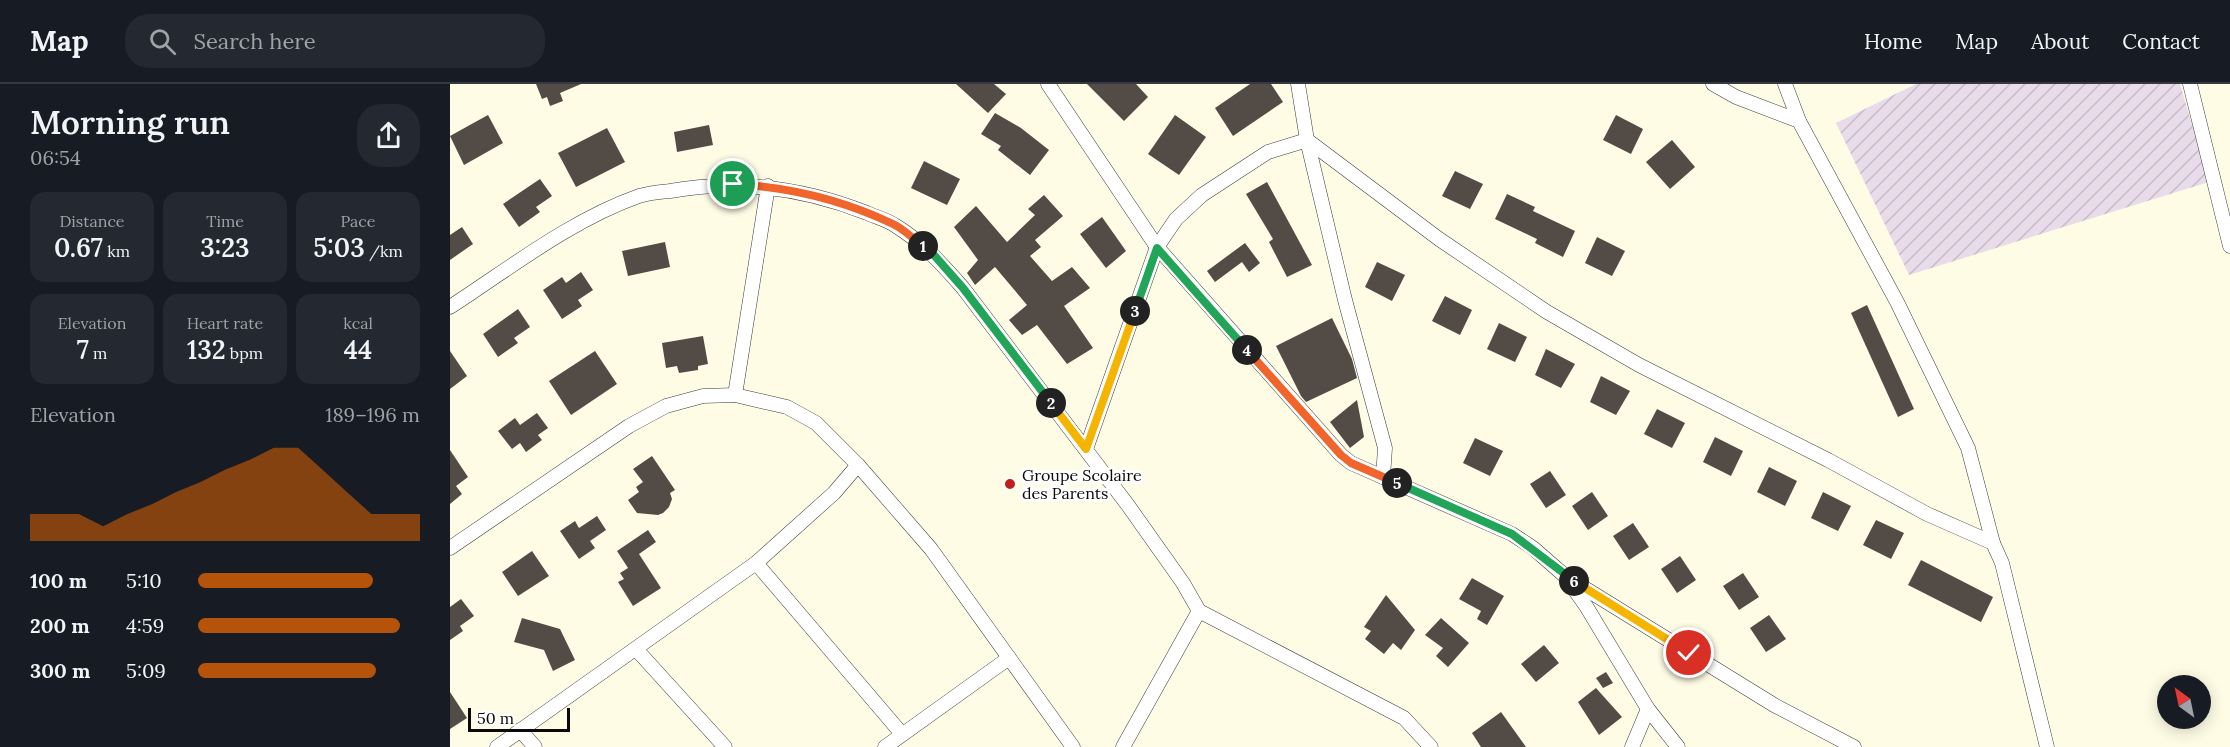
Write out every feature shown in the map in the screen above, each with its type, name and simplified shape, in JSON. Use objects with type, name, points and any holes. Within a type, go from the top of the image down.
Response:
[{"type":"street","points":[[1048,84],[1157,248],[1341,455],[1351,463],[1512,534],[1564,575],[1774,705],[1854,747]]},
{"type":"street","points":[[1298,84],[1307,140],[1345,300],[1385,447],[1383,477]]},
{"type":"street","points":[[1713,84],[1736,97],[1799,121]]},
{"type":"street","points":[[1785,84],[1799,121],[1897,302],[1968,448],[1993,543],[2001,563],[2047,747]]},
{"type":"street","points":[[2190,84],[2230,246]]},
{"type":"street","points":[[1086,449],[1157,248],[1176,219],[1203,195],[1268,152],[1307,140]]},
{"type":"street","points":[[1307,140],[1439,239],[1547,312],[1639,365],[1828,460],[1927,514],[1993,543]]},
{"type":"street","points":[[450,306],[567,231],[602,212],[641,196],[684,188],[733,184],[768,186],[836,201],[895,225],[934,255],[963,288],[1086,449],[1183,584],[1199,611],[1404,718],[1431,747]]},
{"type":"street","points":[[735,395],[768,186]]},
{"type":"street","points":[[450,548],[629,426],[666,406],[703,396],[735,395],[787,407],[816,423],[858,465],[931,549],[1073,747]]},
{"type":"street","points":[[497,747],[756,563],[834,493],[858,465]]},
{"type":"street","points":[[756,563],[902,735]]},
{"type":"street","points":[[1564,575],[1586,606],[1648,709],[1678,747]]},
{"type":"street","points":[[1124,747],[1199,611]]},
{"type":"street","points":[[636,649],[725,747]]},
{"type":"street","points":[[885,747],[1009,658]]},
{"type":"street","points":[[1632,747],[1648,709]]},
{"type":"street","points":[[520,730],[535,747]]},
{"type":"shaded area","points":[[1916,84],[2180,84],[2209,182],[1909,275],[1836,123]]},
{"type":"building","points":[[536,84],[581,84],[560,93],[563,101],[550,106],[547,97],[542,99]]},
{"type":"building","points":[[956,84],[994,84],[1006,94],[988,113]]},
{"type":"building","points":[[1087,84],[1136,84],[1148,97],[1124,121]]},
{"type":"building","points":[[1250,84],[1271,84],[1283,102],[1233,136],[1215,108]]},
{"type":"building","points":[[995,113],[1021,128],[1049,150],[1030,175],[998,150],[1001,146],[981,134]]},
{"type":"building","points":[[488,115],[503,143],[464,165],[450,136]]},
{"type":"building","points":[[1175,115],[1206,137],[1179,175],[1148,154]]},
{"type":"building","points":[[1616,115],[1643,129],[1631,154],[1603,140]]},
{"type":"building","points":[[709,125],[713,145],[677,152],[674,132]]},
{"type":"building","points":[[607,128],[625,162],[576,187],[558,153]]},
{"type":"building","points":[[1672,140],[1695,167],[1670,189],[1646,162]]},
{"type":"building","points":[[924,161],[960,179],[947,205],[911,188]]},
{"type":"building","points":[[1455,171],[1483,184],[1470,209],[1442,196]]},
{"type":"building","points":[[540,179],[552,196],[536,207],[540,212],[519,227],[503,204]]},
{"type":"building","points":[[1267,182],[1312,265],[1287,277],[1269,242],[1273,239],[1246,194]]},
{"type":"building","points":[[1507,194],[1535,207],[1533,211],[1575,231],[1563,257],[1535,243],[1537,239],[1495,219]]},
{"type":"building","points":[[1044,195],[1063,216],[1035,240],[1041,247],[1030,256],[1052,281],[1072,267],[1090,288],[1064,306],[1093,348],[1067,364],[1037,325],[1022,335],[1009,320],[1027,305],[995,267],[975,285],[967,273],[978,260],[954,227],[976,206],[1007,242],[1035,215],[1028,209]]},
{"type":"building","points":[[1102,217],[1126,251],[1106,268],[1080,234]]},
{"type":"building","points":[[462,227],[473,244],[450,260],[450,235]]},
{"type":"building","points":[[1597,237],[1625,251],[1612,276],[1585,263]]},
{"type":"building","points":[[665,242],[670,267],[628,276],[622,251]]},
{"type":"building","points":[[1245,243],[1260,263],[1249,272],[1242,262],[1215,282],[1207,271]]},
{"type":"building","points":[[1377,262],[1405,275],[1392,301],[1365,287]]},
{"type":"building","points":[[581,272],[593,290],[578,300],[582,306],[562,319],[543,290],[562,277],[566,283]]},
{"type":"building","points":[[1445,296],[1472,310],[1460,335],[1432,321]]},
{"type":"building","points":[[1867,305],[1914,409],[1898,417],[1851,313]]},
{"type":"building","points":[[518,309],[530,327],[514,338],[518,343],[498,357],[483,334]]},
{"type":"building","points":[[1332,318],[1352,359],[1357,378],[1306,402],[1276,346]]},
{"type":"building","points":[[1499,323],[1527,337],[1515,362],[1487,349]]},
{"type":"building","points":[[703,336],[708,364],[698,366],[698,370],[679,373],[677,366],[666,368],[662,343]]},
{"type":"building","points":[[1546,349],[1575,364],[1561,388],[1535,375]]},
{"type":"building","points":[[450,351],[467,376],[450,389]]},
{"type":"building","points":[[595,351],[617,384],[571,415],[549,381]]},
{"type":"building","points":[[1601,376],[1630,391],[1616,415],[1590,402]]},
{"type":"building","points":[[1357,400],[1364,437],[1350,448],[1330,422]]},
{"type":"building","points":[[1657,409],[1685,423],[1672,448],[1644,434]]},
{"type":"building","points":[[537,413],[548,428],[538,435],[542,440],[526,452],[520,443],[512,449],[498,431],[515,418],[520,425]]},
{"type":"building","points":[[1715,437],[1743,451],[1731,476],[1703,462]]},
{"type":"building","points":[[1475,438],[1503,451],[1490,476],[1463,463]]},
{"type":"building","points":[[450,450],[468,477],[456,486],[462,494],[450,504]]},
{"type":"building","points":[[652,456],[675,490],[670,493],[672,499],[669,507],[658,515],[637,513],[628,500],[639,492],[636,487],[643,482],[633,469]]},
{"type":"building","points":[[1769,467],[1797,481],[1785,506],[1757,492]]},
{"type":"building","points":[[1550,471],[1566,495],[1546,508],[1530,484]]},
{"type":"building","points":[[1592,492],[1608,516],[1588,530],[1572,506]]},
{"type":"building","points":[[1823,492],[1851,506],[1838,531],[1811,518]]},
{"type":"building","points":[[597,516],[606,530],[590,541],[595,548],[579,559],[560,531],[575,521],[579,528]]},
{"type":"building","points":[[1876,520],[1904,533],[1891,559],[1863,545]]},
{"type":"building","points":[[1633,523],[1649,547],[1629,560],[1613,536]]},
{"type":"building","points":[[648,530],[656,542],[639,554],[661,588],[633,606],[618,582],[624,579],[620,573],[628,568],[617,551]]},
{"type":"building","points":[[532,551],[549,576],[518,596],[502,572]]},
{"type":"building","points":[[1680,556],[1696,580],[1677,593],[1661,569]]},
{"type":"building","points":[[1921,560],[1993,597],[1981,622],[1908,585]]},
{"type":"building","points":[[1743,573],[1759,597],[1739,610],[1723,586]]},
{"type":"building","points":[[1472,578],[1504,596],[1487,625],[1477,619],[1481,611],[1459,599]]},
{"type":"building","points":[[1386,595],[1415,630],[1401,650],[1393,643],[1384,654],[1365,639],[1371,631],[1364,627]]},
{"type":"building","points":[[461,599],[474,616],[460,626],[463,631],[450,640],[450,607]]},
{"type":"building","points":[[1769,615],[1786,639],[1766,652],[1750,628]]},
{"type":"building","points":[[522,618],[560,629],[575,660],[553,671],[544,650],[514,642]]},
{"type":"building","points":[[1441,618],[1469,643],[1448,667],[1436,656],[1443,648],[1425,635]]},
{"type":"building","points":[[1544,645],[1559,663],[1536,682],[1521,664]]},
{"type":"building","points":[[1606,672],[1613,683],[1603,688],[1596,678]]},
{"type":"building","points":[[1596,688],[1622,717],[1599,735],[1578,702]]},
{"type":"building","points":[[450,692],[467,718],[450,729]]},
{"type":"building","points":[[1501,712],[1526,747],[1481,747],[1472,733]]},
{"type":"place","name":"Groupe Scolaire des Parents","points":[[1010,484]]},
{"type":"route","points":[[733,184],[768,186],[836,201],[895,225],[934,255],[963,288],[1086,449],[1157,248],[1341,455],[1351,463],[1512,534],[1533,548],[1564,575],[1689,653]]}]
